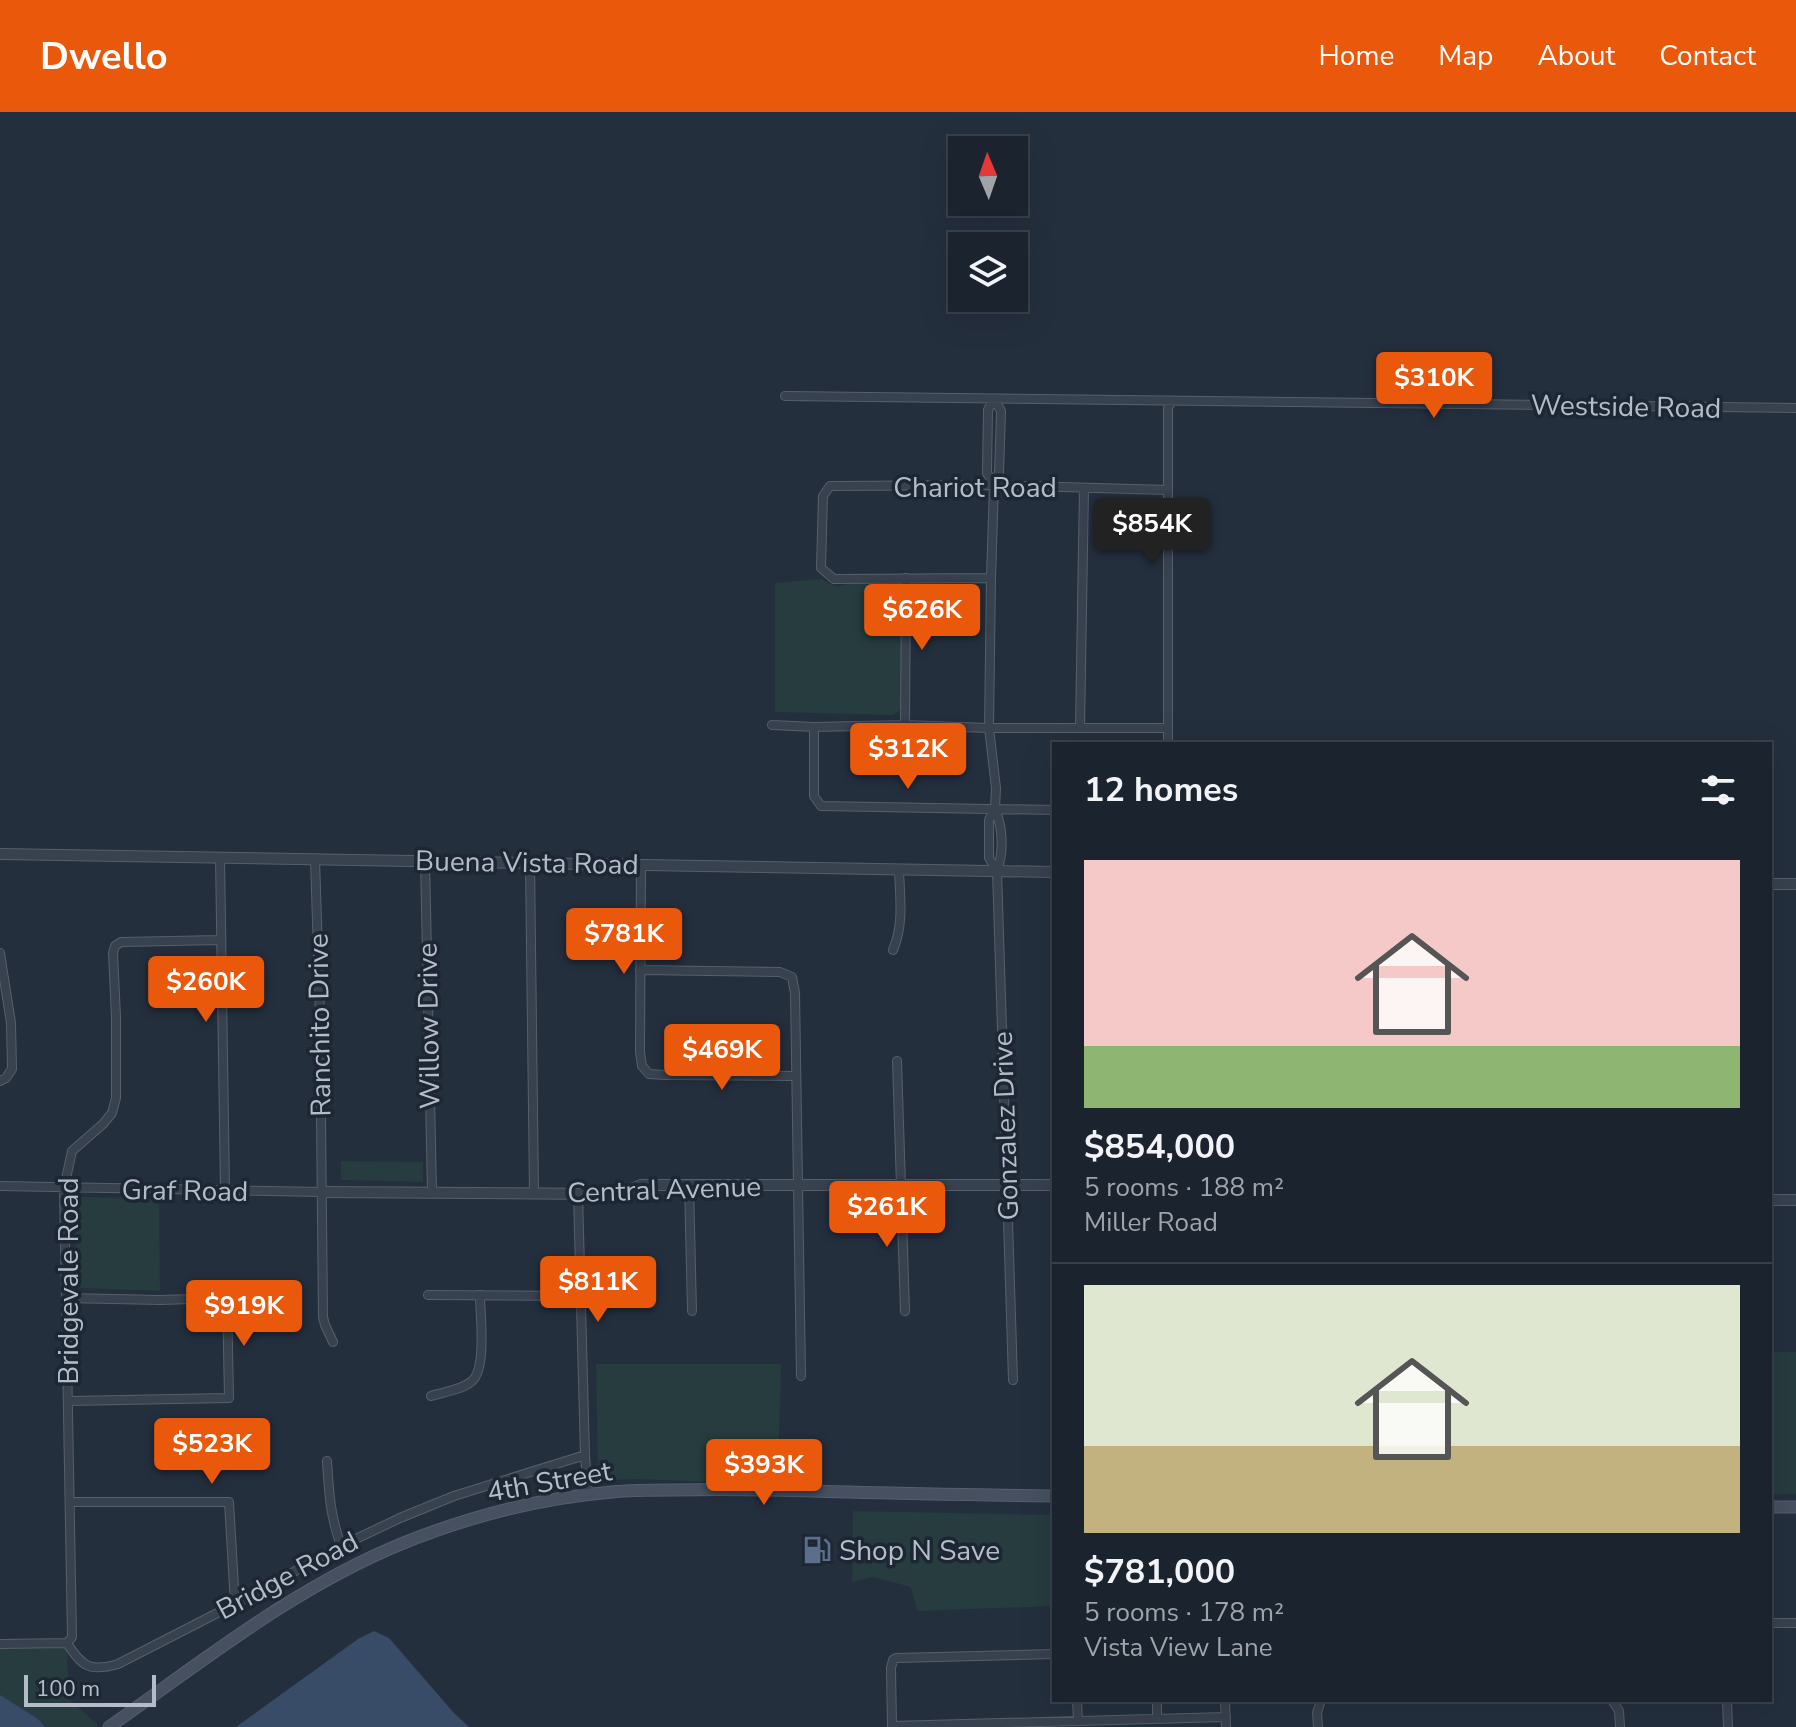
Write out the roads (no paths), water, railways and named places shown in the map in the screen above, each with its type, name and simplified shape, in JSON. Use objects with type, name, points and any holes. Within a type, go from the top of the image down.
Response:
[{"type":"main road","name":"4th Street","points":[[109,1727],[301,1594],[401,1544],[501,1512],[626,1491],[739,1489],[1052,1496]]},
{"type":"main road","points":[[1772,1507],[1796,1507]]},
{"type":"street","name":"Westside Road","points":[[785,396],[1796,408]]},
{"type":"street","name":"Gonzalez Drive","points":[[994,399],[988,410],[987,473],[994,485],[989,728],[996,788],[995,809],[1000,821],[1001,858],[997,871],[1013,1380]]},
{"type":"street","points":[[1168,742],[1168,408],[1171,402]]},
{"type":"street","name":"Chariot Road","points":[[906,578],[834,579],[821,568],[823,496],[830,486],[994,485],[1168,490]]},
{"type":"street","points":[[1080,728],[1084,488]]},
{"type":"street","points":[[905,725],[906,578],[991,578]]},
{"type":"street","points":[[772,725],[1168,728]]},
{"type":"street","points":[[814,727],[814,796],[821,806],[1052,810]]},
{"type":"street","name":"Buena Vista Road","points":[[0,854],[1052,872]]},
{"type":"street","points":[[220,857],[225,1190]]},
{"type":"street","name":"Ranchito Drive","points":[[315,859],[323,1317],[333,1342]]},
{"type":"street","name":"Willow Drive","points":[[425,860],[432,1192]]},
{"type":"street","points":[[530,862],[534,1193]]},
{"type":"street","points":[[641,864],[642,1066],[649,1074],[796,1076]]},
{"type":"street","points":[[893,950],[901,923],[899,870]]},
{"type":"street","points":[[1772,884],[1796,884]]},
{"type":"street","name":"Bridgevale Road","points":[[67,1643],[72,1637],[64,1188],[72,1151],[103,1124],[112,1113],[116,1098],[113,953],[115,946],[121,942],[220,940]]},
{"type":"street","points":[[0,953],[11,1023],[12,1069],[0,1081]]},
{"type":"street","points":[[640,970],[780,972],[792,977],[795,993],[801,1376]]},
{"type":"street","points":[[897,1061],[905,1311]]},
{"type":"street","points":[[689,1184],[692,1311]]},
{"type":"street","name":"Central Avenue","points":[[322,1192],[618,1194],[641,1185],[689,1184],[1052,1185]]},
{"type":"street","name":"Graf Road","points":[[0,1186],[322,1192]]},
{"type":"street","points":[[578,1194],[588,1495]]},
{"type":"street","points":[[1772,1200],[1796,1200]]},
{"type":"street","points":[[428,1295],[581,1296]]},
{"type":"street","points":[[431,1396],[467,1384],[478,1374],[481,1360],[480,1295]]},
{"type":"street","points":[[66,1298],[227,1298],[228,1312],[229,1398],[68,1401]]},
{"type":"street","name":"Bridge Road","points":[[67,1643],[76,1658],[91,1668],[118,1664],[400,1518],[454,1496],[585,1455]]},
{"type":"street","points":[[327,1461],[329,1507],[341,1546]]},
{"type":"street","points":[[70,1502],[229,1502],[235,1604]]},
{"type":"street","points":[[1772,1623],[1796,1623]]},
{"type":"street","points":[[0,1644],[67,1643]]},
{"type":"street","points":[[1052,1654],[896,1658],[892,1663],[892,1727],[1157,1719],[1226,1722],[1225,1702]]},
{"type":"street","points":[[1077,1702],[1078,1721]]},
{"type":"street","points":[[1157,1702],[1157,1719]]},
{"type":"street","points":[[1318,1727],[1320,1702]]},
{"type":"street","points":[[1614,1702],[1619,1711],[1620,1727]]},
{"type":"street","points":[[1727,1702],[1728,1727]]},
{"type":"water","points":[[374,1631],[389,1638],[469,1727],[236,1727],[358,1639]]},
{"type":"water","points":[[0,1695],[38,1719],[45,1727],[0,1727]]},
{"type":"place","name":"Shop N Save","points":[[817,1550]]}]
